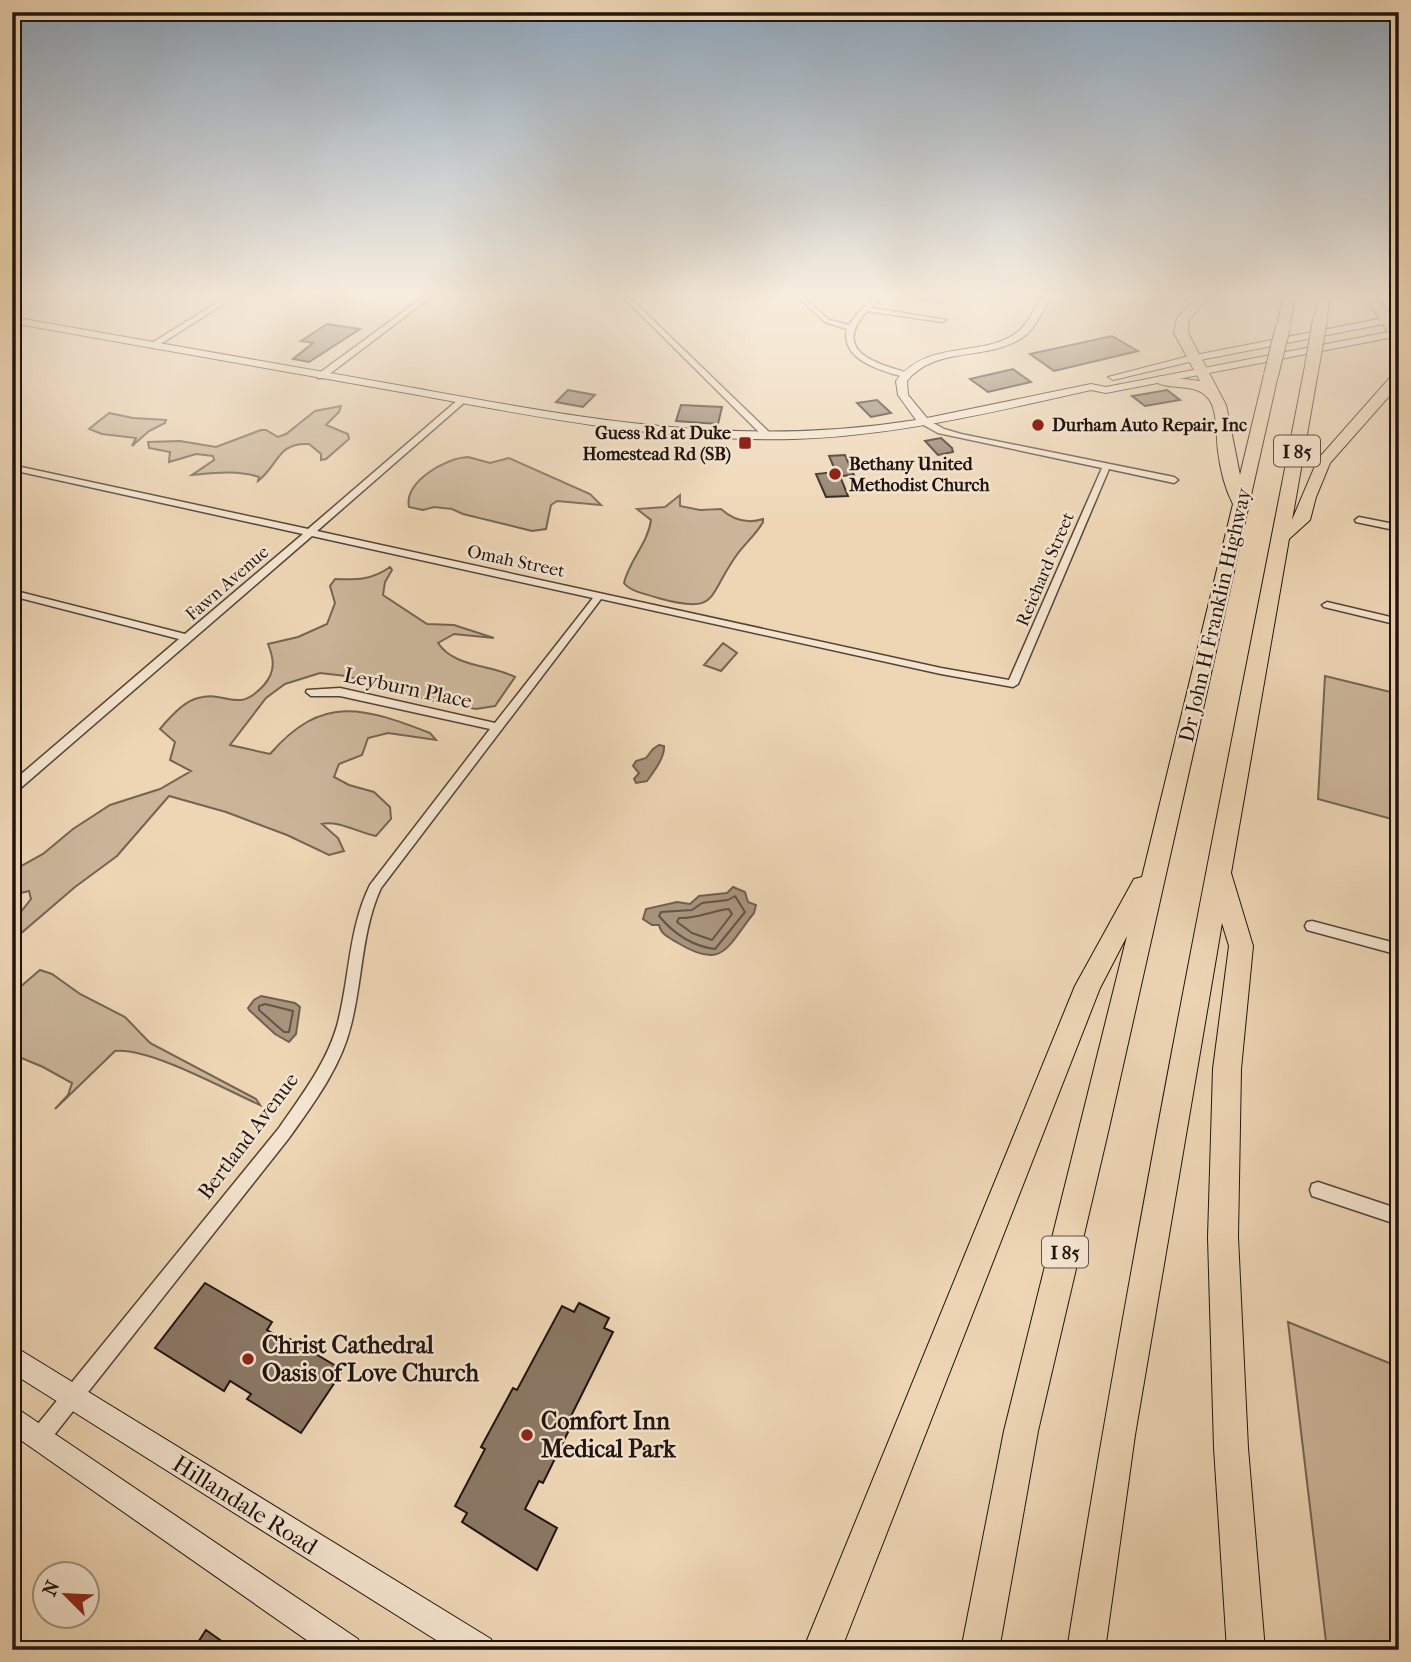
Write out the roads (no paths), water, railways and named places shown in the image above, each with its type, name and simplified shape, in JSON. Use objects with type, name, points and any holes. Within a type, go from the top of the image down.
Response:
[{"type":"highway","name":"Dr John H Franklin Highway","points":[[1158,855],[1272,371]]},
{"type":"highway","name":"I 85","points":[[1086,1650],[1118,1435],[1157,1211],[1311,371]]},
{"type":"highway","points":[[1203,373],[1219,405],[1226,455],[1241,507]]},
{"type":"highway","points":[[1282,536],[1302,520],[1308,497],[1323,462],[1399,376]]},
{"type":"highway","points":[[1160,380],[1192,383],[1213,394]]},
{"type":"highway","name":"I 85","points":[[980,1650],[1021,1431],[1158,855]]},
{"type":"highway","points":[[822,1650],[1088,986],[1158,855]]},
{"type":"highway","points":[[1220,873],[1241,946],[1227,1069],[1223,1237],[1231,1448],[1246,1650]]},
{"type":"main road","points":[[290,371],[646,431],[768,436],[847,432],[923,421],[1091,387],[1106,390],[1216,371]]},
{"type":"main road","points":[[910,371],[901,383],[902,395],[923,421]]},
{"type":"main road","points":[[1091,387],[1096,381],[1142,371]]},
{"type":"main road","name":"Hillandale Road","points":[[12,1358],[480,1650]]},
{"type":"main road","points":[[12,1418],[347,1650]]},
{"type":"street","points":[[321,376],[328,371]]},
{"type":"street","points":[[702,371],[768,436]]},
{"type":"street","points":[[891,371],[905,375]]},
{"type":"street","name":"Fawn Avenue","points":[[12,789],[462,401]]},
{"type":"street","points":[[923,421],[951,434],[1174,480]]},
{"type":"street","name":"Omah Street","points":[[12,467],[968,677],[1013,684]]},
{"type":"street","name":"Reichard Street","points":[[1013,684],[1106,467]]},
{"type":"street","points":[[1359,520],[1399,528]]},
{"type":"street","points":[[12,593],[188,638]]},
{"type":"street","name":"Bertland Avenue","points":[[40,1437],[284,1133],[314,1089],[344,1028],[354,975],[358,928],[376,885],[599,596]]},
{"type":"street","points":[[1327,605],[1399,622]]},
{"type":"street","name":"Leyburn Place","points":[[311,692],[340,692],[496,727]]},
{"type":"street","points":[[1312,926],[1399,950]]},
{"type":"street","points":[[1318,1190],[1399,1217]]},
{"type":"water","points":[[659,745],[664,746],[658,764],[647,781],[636,783],[634,779],[639,773],[633,766],[636,761],[646,758]]},
{"type":"water","points":[[733,887],[745,892],[748,902],[756,905],[754,913],[730,944],[715,955],[693,951],[666,936],[659,925],[652,925],[643,919],[646,909],[677,902],[690,904],[699,896],[727,893]]},
{"type":"water","points":[[261,996],[295,1003],[300,1007],[296,1034],[289,1042],[275,1034],[249,1010],[254,1000]]},
{"type":"place","name":"Durham Auto Repair, Inc","points":[[1038,425]]},
{"type":"place","name":"Guess Rd at Duke Homestead Rd (SB)","points":[[745,443]]},
{"type":"place","name":"Bethany United Methodist Church","points":[[835,474]]},
{"type":"place","name":"Christ Cathedral Oasis of Love Church","points":[[248,1359]]},
{"type":"place","name":"Comfort Inn Medical Park","points":[[527,1435]]}]
